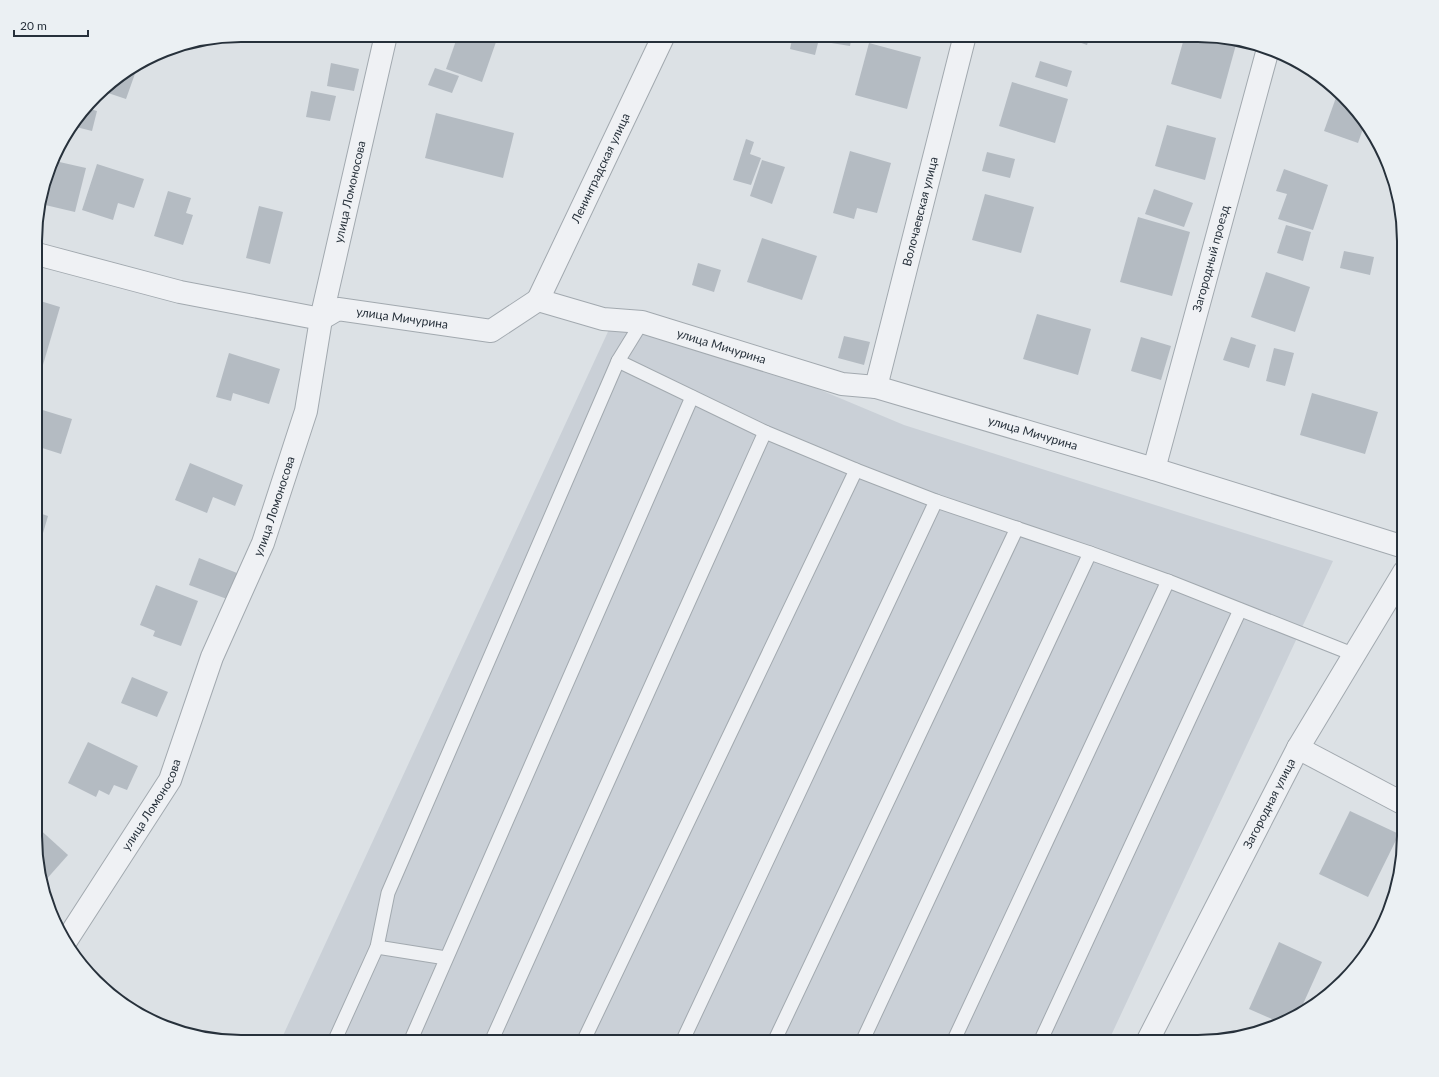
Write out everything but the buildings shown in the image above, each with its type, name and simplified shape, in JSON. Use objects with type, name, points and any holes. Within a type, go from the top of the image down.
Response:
[{"type":"street","name":"улица Ломоносова","points":[[69,936],[170,780],[212,657],[263,543],[306,411],[321,319],[384,42]]},
{"type":"street","name":"Ленинградская улица","points":[[538,300],[661,42]]},
{"type":"street","name":"Волочаевская улица","points":[[876,387],[963,42]]},
{"type":"street","name":"Загородный проезд","points":[[1154,469],[1266,54]]},
{"type":"street","points":[[42,255],[180,292],[321,319]]},
{"type":"street","name":"улица Мичурина","points":[[321,319],[338,309],[491,331],[538,300],[602,319],[642,322],[842,384],[876,387],[1154,469],[1397,545]]},
{"type":"street","name":"Загородная улица","points":[[1151,1035],[1298,748],[1397,584]]},
{"type":"street","points":[[1298,748],[1397,800]]},
{"type":"lane","points":[[337,1035],[377,946],[388,893],[618,361],[642,322]]},
{"type":"lane","points":[[618,361],[765,432],[856,470],[936,501],[1168,581],[1355,655]]},
{"type":"lane","points":[[413,1035],[692,397]]},
{"type":"lane","points":[[494,1035],[765,432]]},
{"type":"lane","points":[[586,1035],[856,470]]},
{"type":"lane","points":[[685,1035],[936,501]]},
{"type":"lane","points":[[777,1035],[1017,528]]},
{"type":"lane","points":[[865,1035],[1090,553]]},
{"type":"lane","points":[[956,1035],[1168,581]]},
{"type":"lane","points":[[1043,1035],[1240,610]]},
{"type":"lane","points":[[377,946],[446,958]]},
{"type":"shaded area","points":[[612,323],[799,381],[904,425],[1333,561],[1111,1035],[283,1035]]}]
